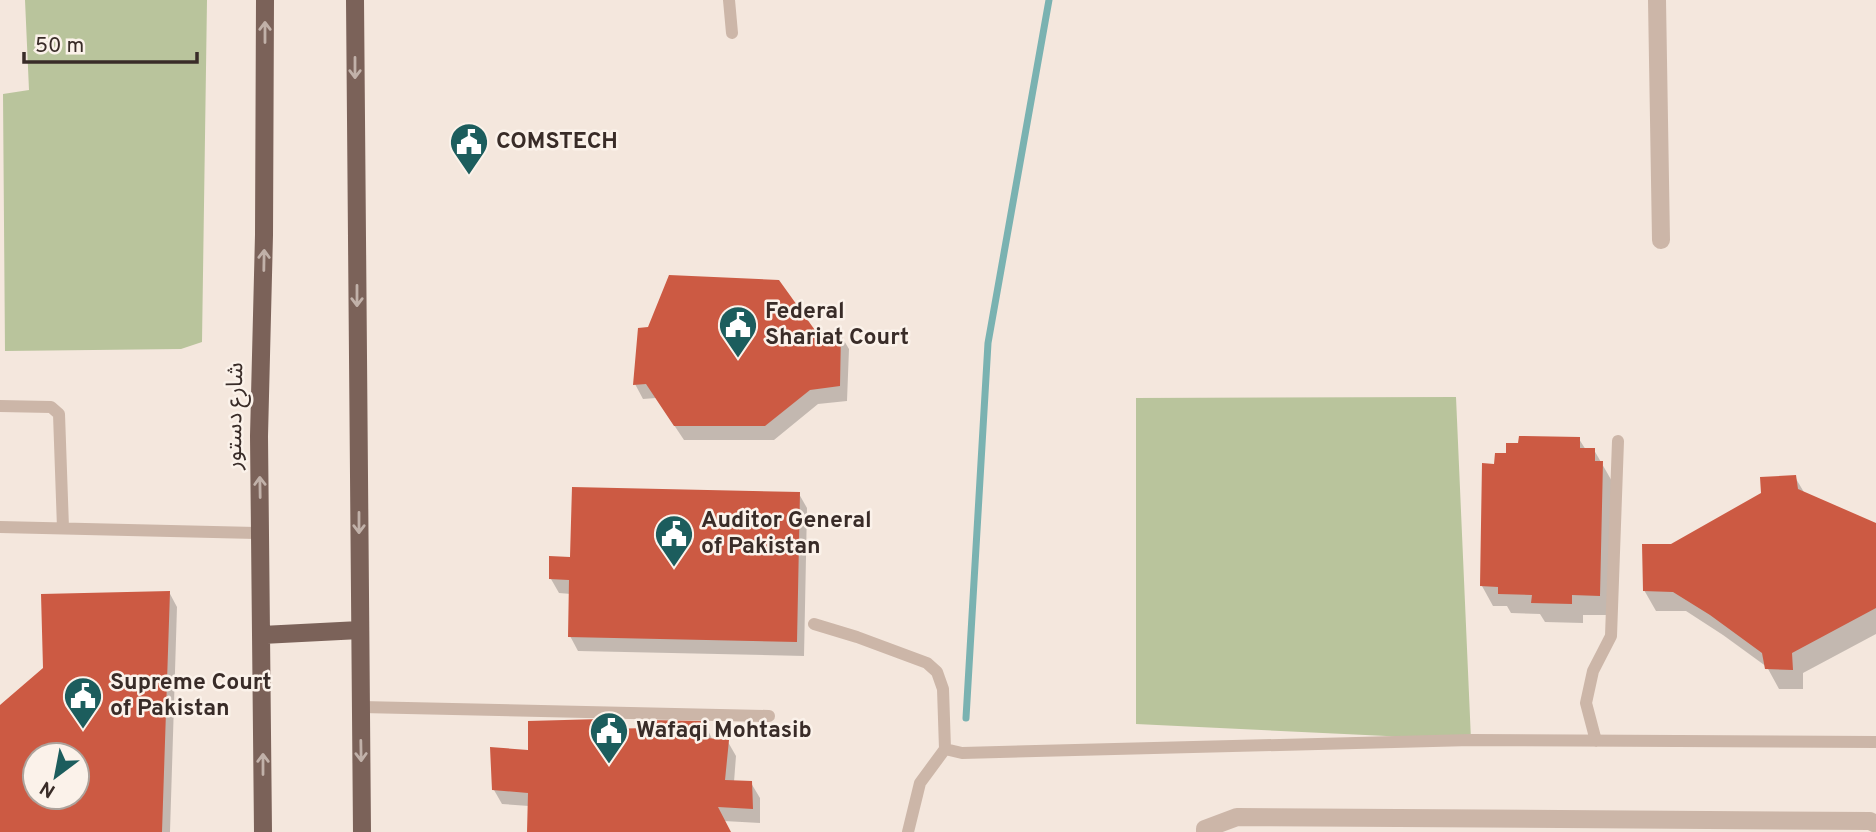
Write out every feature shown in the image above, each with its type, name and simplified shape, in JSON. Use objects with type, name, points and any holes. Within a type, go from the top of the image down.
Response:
[{"type":"main road","name":"شارع دستور","points":[[263,832],[259,436],[264,235],[265,0]]},
{"type":"main road","points":[[355,0],[362,832]]},
{"type":"main road","points":[[262,635],[360,630]]},
{"type":"street","points":[[1657,0],[1661,240]]},
{"type":"street","points":[[1205,832],[1205,829],[1237,817],[1870,821],[1876,824]]},
{"type":"lane","points":[[729,0],[732,33]]},
{"type":"lane","points":[[0,406],[51,407],[59,414],[63,528]]},
{"type":"lane","points":[[1596,741],[1586,704],[1593,671],[1611,636],[1618,441]]},
{"type":"lane","points":[[0,527],[261,533]]},
{"type":"lane","points":[[814,624],[927,663],[937,672],[943,689],[945,749],[920,783],[908,832]]},
{"type":"lane","points":[[360,707],[769,716]]},
{"type":"lane","points":[[945,749],[962,753],[1471,740],[1876,742]]},
{"type":"green space","points":[[25,0],[207,0],[202,342],[181,349],[5,351],[3,94],[29,90]]},
{"type":"green space","points":[[1456,397],[1471,740],[1136,724],[1136,398]]},
{"type":"building","name":"Federal Shariat Court","points":[[669,275],[779,280],[817,333],[841,332],[840,386],[810,390],[765,426],[674,426],[646,384],[633,385],[638,328],[648,327]]},
{"type":"building","points":[[1519,436],[1580,437],[1580,448],[1595,448],[1595,461],[1603,461],[1600,596],[1572,595],[1572,604],[1531,603],[1532,595],[1498,594],[1498,587],[1480,586],[1482,463],[1494,464],[1495,453],[1506,453],[1506,443],[1518,443]]},
{"type":"building","points":[[1796,475],[1798,489],[1876,523],[1876,608],[1792,653],[1793,670],[1765,669],[1762,653],[1710,615],[1673,592],[1643,591],[1642,544],[1671,544],[1761,493],[1760,477]]},
{"type":"building","name":"Auditor General of Pakistan","points":[[572,487],[800,492],[797,642],[568,637],[569,580],[549,579],[549,556],[570,557]]},
{"type":"building","name":"Supreme Court of Pakistan","points":[[170,591],[162,832],[0,832],[0,705],[43,668],[41,594]]},
{"type":"building","name":"Wafaqi Mohtasib","points":[[601,719],[603,729],[647,728],[647,720],[705,721],[707,738],[729,740],[725,780],[752,781],[753,809],[718,807],[731,832],[527,832],[528,793],[492,790],[490,747],[528,750],[528,721]]},
{"type":"waterway","points":[[966,718],[988,343],[1049,0]]},
{"type":"place","name":"COMSTECH","points":[[469,176]]},
{"type":"place","name":"Federal Shariat Court","points":[[738,359]]},
{"type":"place","name":"Auditor General of Pakistan","points":[[674,568]]},
{"type":"place","name":"Supreme Court of Pakistan","points":[[83,730]]},
{"type":"place","name":"Wafaqi Mohtasib","points":[[609,765]]}]
